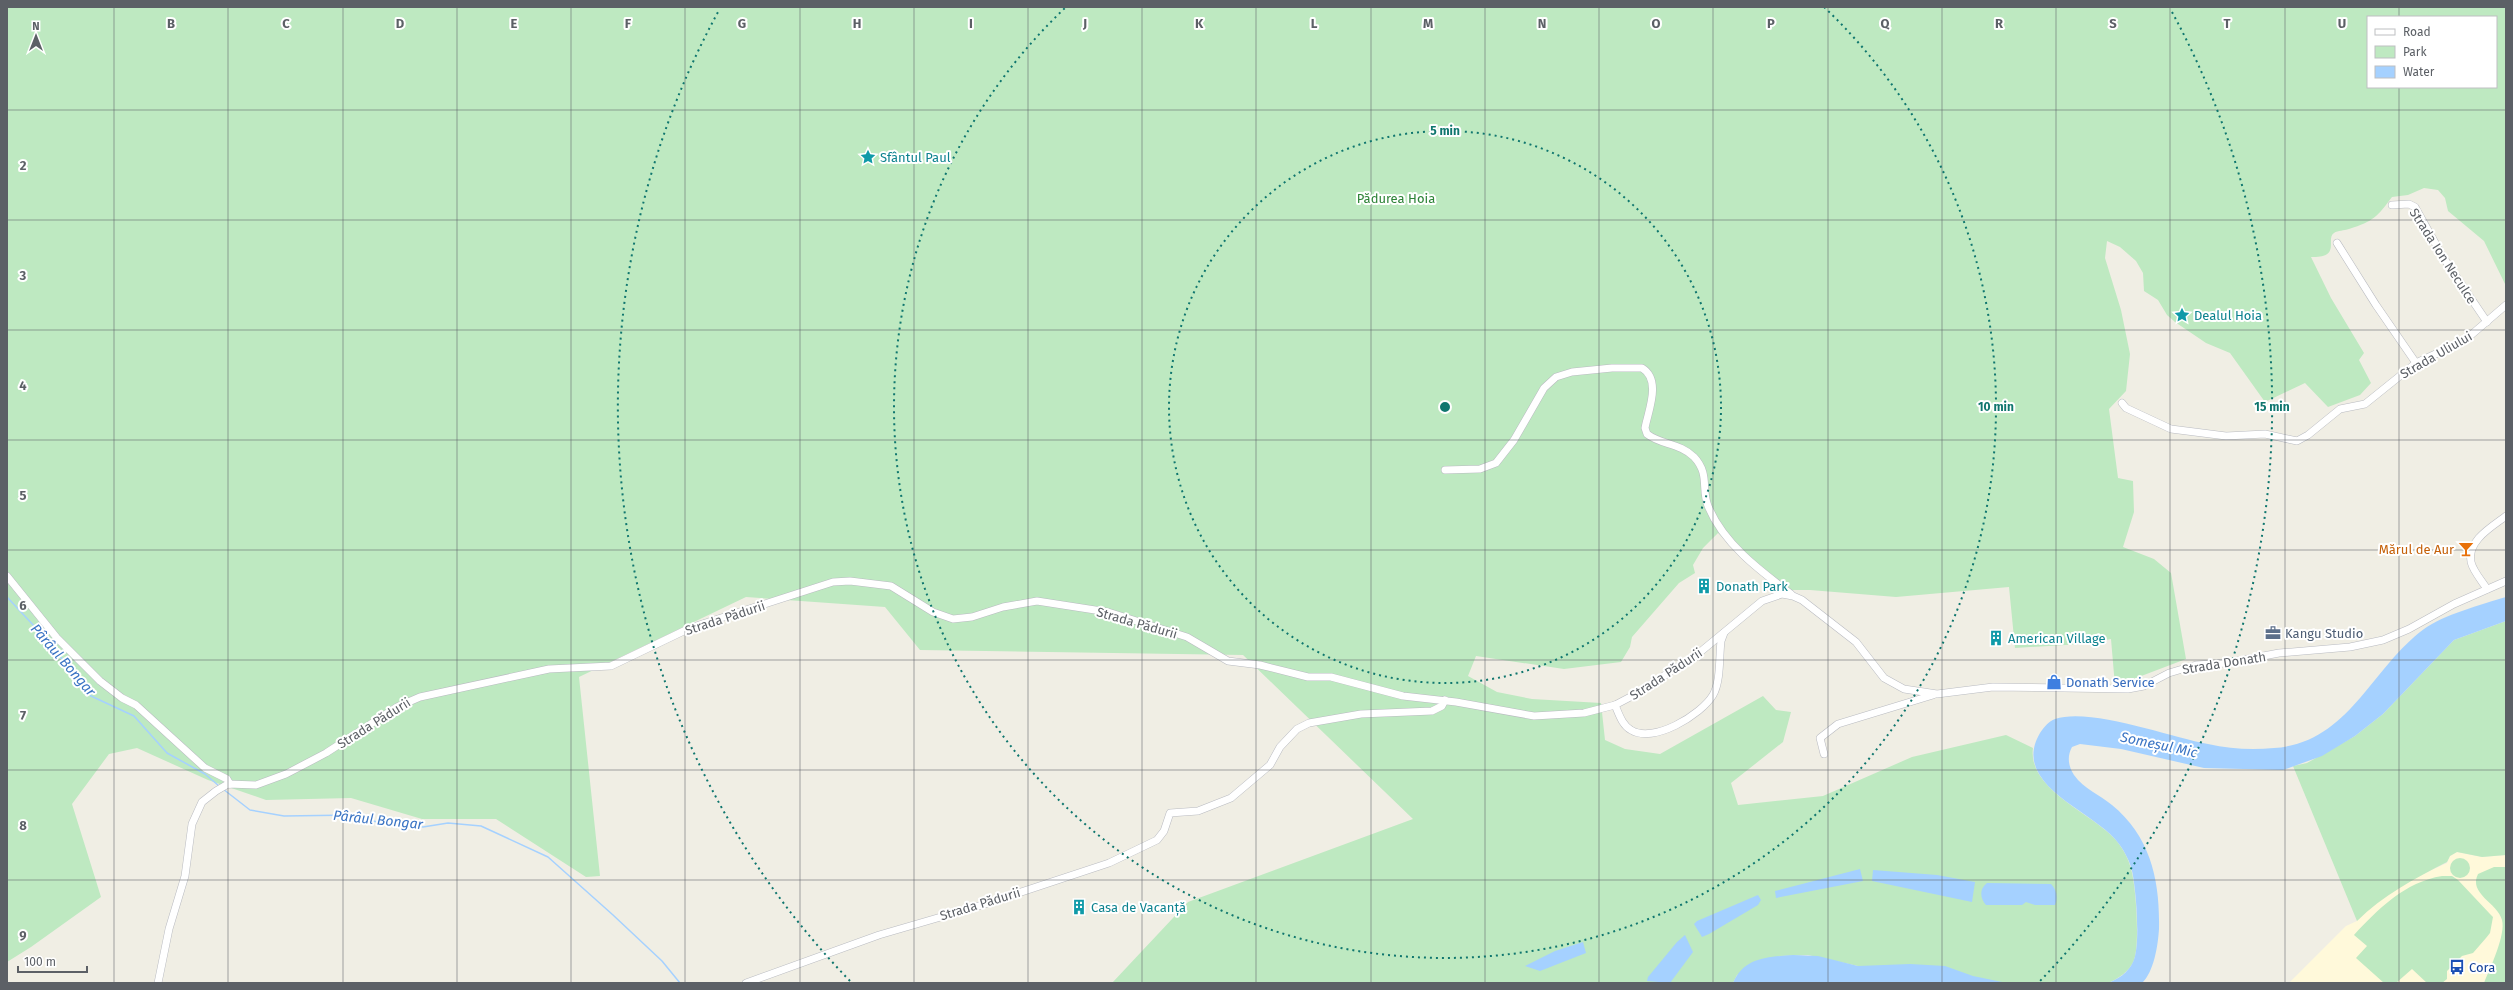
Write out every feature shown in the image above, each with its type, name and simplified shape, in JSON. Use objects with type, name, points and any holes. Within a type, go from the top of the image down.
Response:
[{"type":"street","name":"Strada Ion Neculce","points":[[2392,205],[2410,204],[2415,207],[2443,258],[2487,322]]},
{"type":"street","points":[[2337,243],[2376,305],[2416,363]]},
{"type":"street","name":"Strada Uliului","points":[[2122,403],[2126,408],[2171,429],[2226,436],[2266,434],[2297,441],[2340,409],[2365,404],[2416,363],[2457,345],[2506,305]]},
{"type":"street","points":[[1445,470],[1480,469],[1489,467],[1496,463],[1514,440],[1544,388],[1556,377],[1572,372],[1612,368],[1642,368],[1648,374],[1652,386],[1645,428],[1647,434],[1682,448],[1693,457],[1704,476],[1707,504],[1719,528],[1741,551],[1793,596]]},
{"type":"street","points":[[2487,589],[2471,562],[2471,552],[2481,536],[2506,516]]},
{"type":"street","points":[[7,576],[57,638],[100,681],[122,698],[136,705],[205,768],[227,779],[227,785],[216,791],[202,802],[192,824],[185,876],[169,929],[158,983]]},
{"type":"street","name":"Strada Donath","points":[[1793,596],[1806,603],[1856,642],[1879,673],[1889,683],[1904,690],[1937,694],[1993,687],[2128,689],[2140,687],[2174,671],[2196,665],[2227,663],[2279,653],[2350,647],[2391,636],[2506,581]]},
{"type":"street","name":"Strada Pădurii","points":[[227,785],[256,785],[286,774],[326,753],[397,707],[420,697],[554,669],[611,666],[699,625],[823,585],[839,582],[891,586],[933,612],[953,620],[972,617],[1003,606],[1037,601],[1108,612],[1187,638],[1228,661],[1260,665],[1308,677],[1335,678],[1403,696],[1445,700],[1534,716],[1584,713],[1615,705],[1657,681],[1724,633],[1762,601],[1778,595],[1793,596]]},
{"type":"street","points":[[1615,705],[1622,721],[1631,730],[1643,734],[1665,731],[1687,718],[1707,704],[1714,694],[1721,641],[1724,633]]},
{"type":"street","points":[[1824,754],[1820,738],[1838,724],[1937,694]]},
{"type":"street","name":"Strada Pădurii","points":[[746,983],[879,935],[982,905],[1109,863],[1153,843],[1161,836],[1170,813],[1198,811],[1232,798],[1270,765],[1279,748],[1298,729],[1309,723],[1362,714],[1432,710],[1442,706],[1445,700]]},
{"type":"shaded area","points":[[2457,852],[2482,857],[2506,855],[2506,969],[2502,983],[2289,983],[2346,926],[2357,921],[2368,909],[2406,882],[2447,863],[2450,856]]},
{"type":"green space","name":"Pădurea Hoia","points":[[7,7],[2506,7],[2506,286],[2484,241],[2448,211],[2445,198],[2438,190],[2424,188],[2408,195],[2392,197],[2370,221],[2347,230],[2337,231],[2334,233],[2331,239],[2330,251],[2321,257],[2311,257],[2331,298],[2364,353],[2359,360],[2371,383],[2360,395],[2328,407],[2305,383],[2265,402],[2230,353],[2206,343],[2167,315],[2158,300],[2144,291],[2143,273],[2136,261],[2120,247],[2107,241],[2105,258],[2121,310],[2130,354],[2126,391],[2109,409],[2118,478],[2133,481],[2134,512],[2123,547],[2154,559],[2171,573],[2186,659],[2115,686],[2111,639],[2082,644],[2015,648],[2009,587],[1896,597],[1810,590],[1782,590],[1718,533],[1703,548],[1693,565],[1695,573],[1679,583],[1632,637],[1630,647],[1621,662],[1564,669],[1476,656],[1468,676],[1497,692],[1532,699],[1601,703],[1605,740],[1625,749],[1660,754],[1763,696],[1776,710],[1791,712],[1783,742],[1731,783],[1738,805],[1823,796],[1912,757],[2006,735],[2033,748],[2034,764],[2041,778],[2067,802],[2110,834],[2121,847],[2130,866],[2136,901],[2136,952],[2134,960],[2127,971],[2120,977],[2108,983],[1902,983],[1875,976],[1858,966],[1808,955],[1780,956],[1737,975],[1733,983],[1112,983],[1188,902],[1413,819],[1243,655],[920,650],[885,607],[746,597],[579,677],[600,876],[586,877],[496,819],[422,819],[351,798],[266,800],[208,780],[137,748],[109,754],[72,804],[101,897],[31,947],[7,962]]},
{"type":"green space","points":[[2506,621],[2506,855],[2482,857],[2457,852],[2450,856],[2447,862],[2388,895],[2357,921],[2293,766],[2307,763],[2355,736],[2383,714],[2454,640]]},
{"type":"green space","points":[[2460,858],[2467,861],[2470,868],[2467,875],[2460,878],[2453,875],[2450,868],[2453,861]]},
{"type":"green space","points":[[2494,867],[2506,867],[2506,983],[2484,983],[2500,943],[2503,926],[2502,920],[2495,908],[2480,893],[2476,881],[2478,874]]},
{"type":"green space","points":[[2442,876],[2452,876],[2458,880],[2493,917],[2490,933],[2473,953],[2462,956],[2447,971],[2447,979],[2442,983],[2427,983],[2412,969],[2396,983],[2384,983],[2356,958],[2367,946],[2354,935],[2383,906],[2404,890],[2429,879]]},
{"type":"water","name":"Someșul Mic","points":[[2506,597],[2506,621],[2454,640],[2383,714],[2355,736],[2322,756],[2283,770],[2204,768],[2121,749],[2080,744],[2072,747],[2069,754],[2069,761],[2070,768],[2074,775],[2087,788],[2112,805],[2136,831],[2150,861],[2158,894],[2159,929],[2155,958],[2150,972],[2142,983],[2108,983],[2126,972],[2133,962],[2135,954],[2137,944],[2137,917],[2132,871],[2123,850],[2108,832],[2059,796],[2045,783],[2036,768],[2034,752],[2040,733],[2047,724],[2055,719],[2070,716],[2088,717],[2130,724],[2216,746],[2241,749],[2266,749],[2300,743],[2322,733],[2340,718],[2357,701],[2405,645],[2424,629],[2452,615]]},
{"type":"water","points":[[1860,869],[1863,881],[1776,898],[1775,891]]},
{"type":"water","points":[[1873,870],[1937,875],[1975,882],[1972,902],[1872,881]]},
{"type":"water","points":[[1987,883],[2051,884],[2056,891],[2056,902],[2055,905],[2035,905],[2026,902],[2022,905],[1986,905],[1981,894],[1984,885]]},
{"type":"water","points":[[1758,895],[1761,900],[1758,905],[1709,934],[1702,937],[1694,924],[1697,921]]},
{"type":"water","points":[[1685,935],[1693,952],[1670,983],[1647,981],[1648,977],[1677,942]]},
{"type":"water","points":[[1583,942],[1586,953],[1540,971],[1525,966],[1555,951]]},
{"type":"water","points":[[1793,955],[1818,956],[1858,966],[1910,964],[1945,966],[1973,976],[2007,983],[1733,983],[1738,974],[1750,963],[1766,958]]},
{"type":"waterway","name":"Pârâul Bongar","points":[[7,597],[49,642],[91,696],[134,716],[167,753],[205,774],[219,786]]},
{"type":"waterway","name":"Pârâul Bongar","points":[[223,789],[250,810],[284,816],[353,815],[377,822],[423,827],[448,823],[481,826],[548,857],[662,961],[680,983]]},
{"type":"place","name":"Sfântul Paul","points":[[868,157]]},
{"type":"place","name":"Dealul Hoia","points":[[2182,315]]},
{"type":"place","name":"Mărul de Aur","points":[[2466,549]]},
{"type":"place","name":"Donath Park","points":[[1704,586]]},
{"type":"place","name":"Kangu Studio","points":[[2273,633]]},
{"type":"place","name":"American Village","points":[[1996,638]]},
{"type":"place","name":"Donath Service","points":[[2054,682]]},
{"type":"place","name":"Casa de Vacanță","points":[[1079,907]]},
{"type":"place","name":"Cora","points":[[2457,967]]}]
